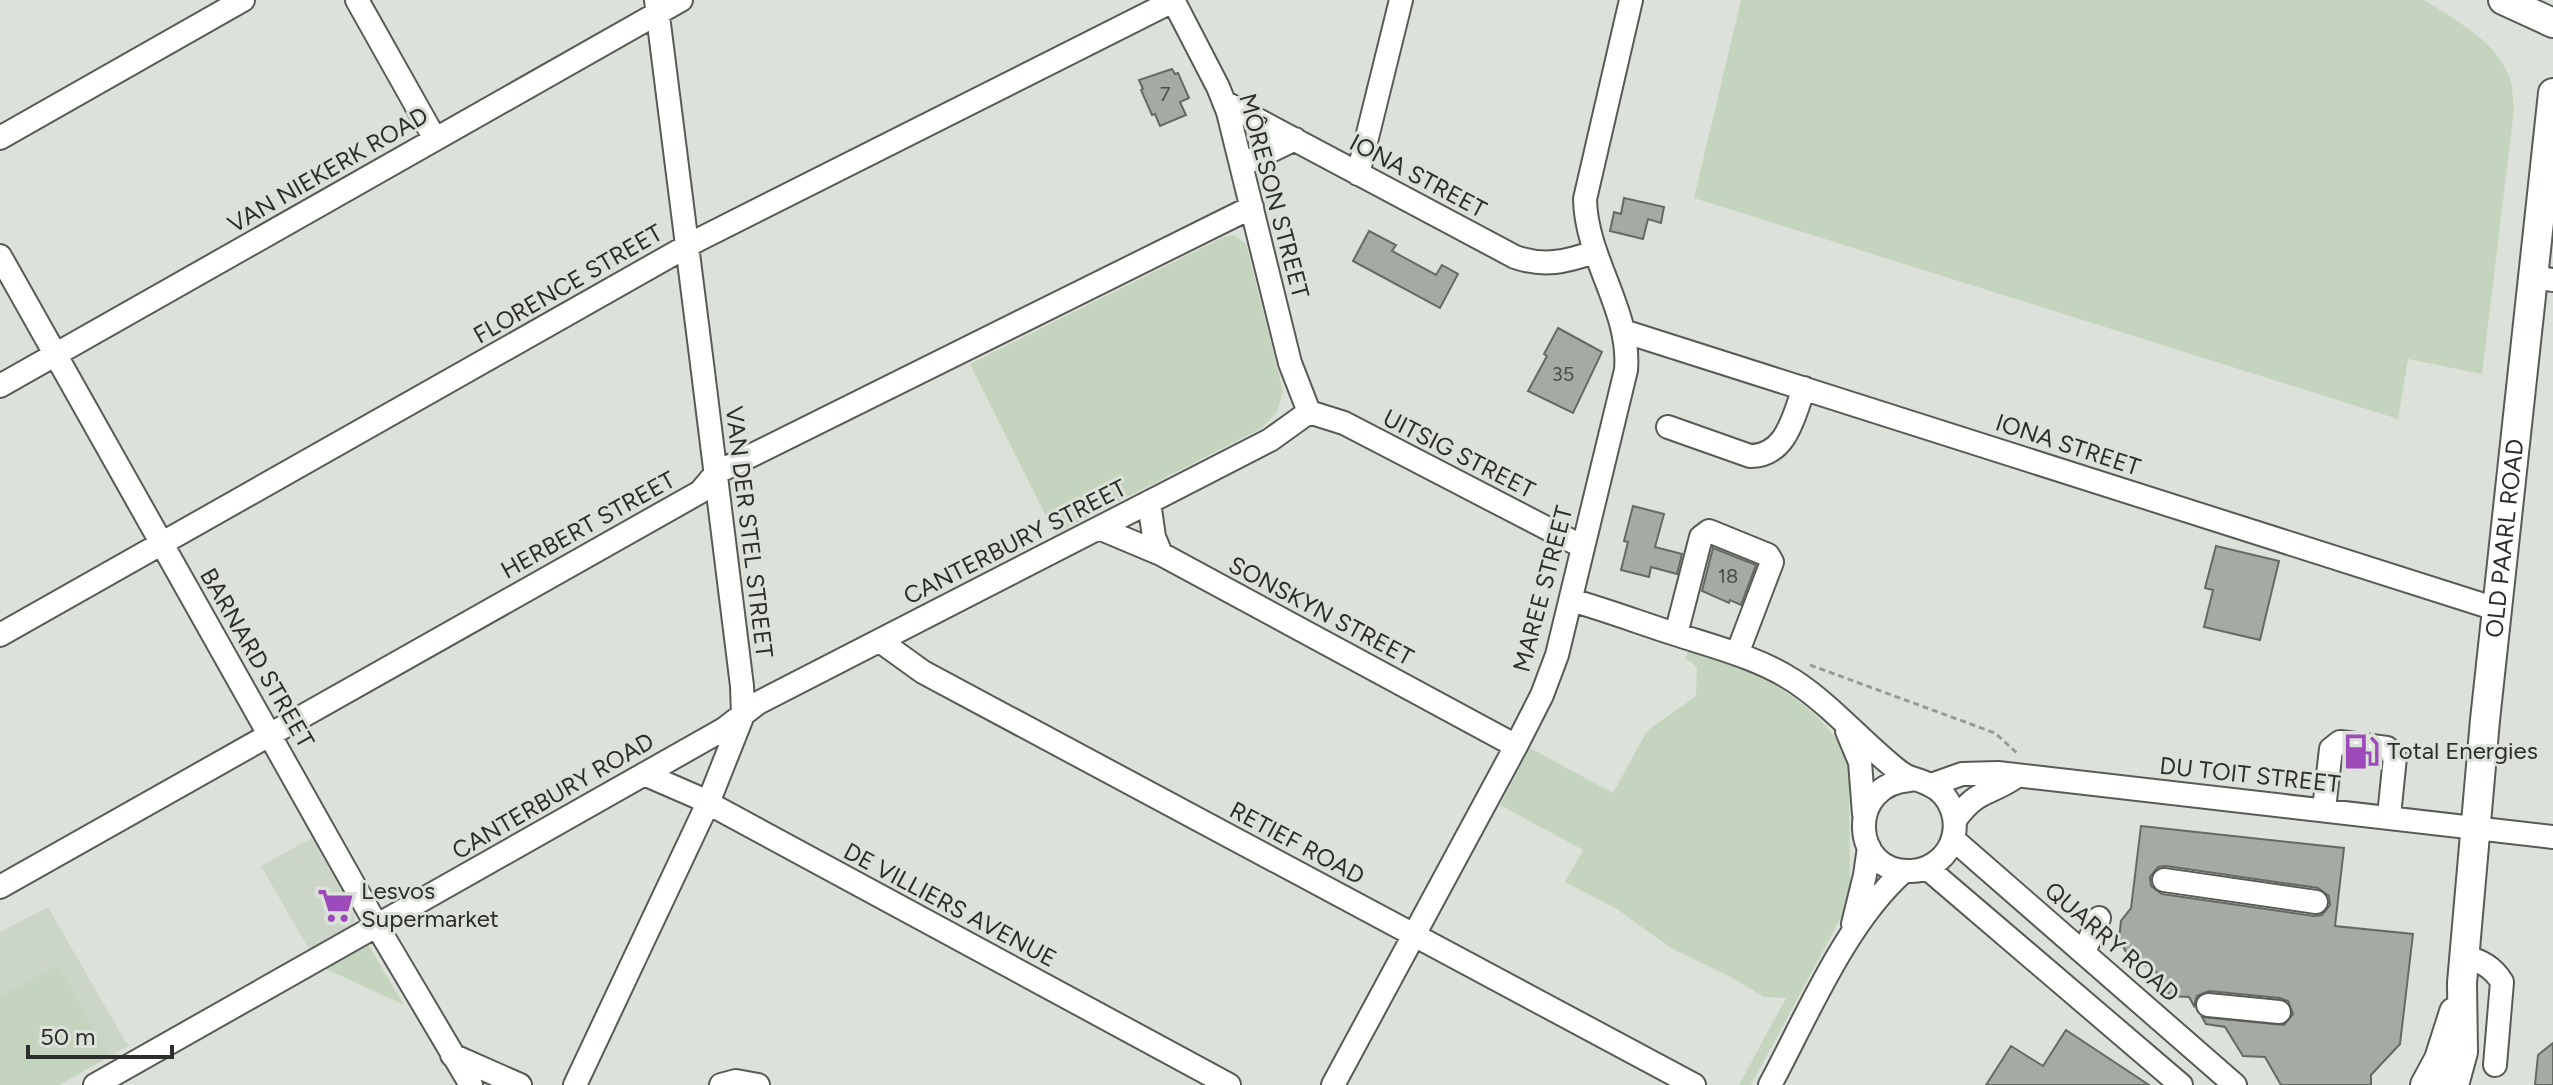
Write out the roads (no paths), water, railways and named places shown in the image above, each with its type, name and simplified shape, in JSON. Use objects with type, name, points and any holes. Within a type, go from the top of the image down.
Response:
[{"type":"main road","points":[[2503,0],[2553,23]]},
{"type":"main road","name":"OLD PAARL ROAD","points":[[2456,1084],[2463,1052],[2463,970],[2496,609],[2543,279],[2553,93]]},
{"type":"main road","name":"OLD PAARL ROAD","points":[[2425,1085],[2444,1047],[2463,970]]},
{"type":"street","points":[[0,138],[243,0]]},
{"type":"street","points":[[357,0],[435,139]]},
{"type":"street","name":"VAN NIEKERK ROAD","points":[[0,386],[435,139],[657,6],[681,0]]},
{"type":"street","name":"MÔRESON STREET","points":[[1173,0],[1224,102],[1290,363],[1309,412]]},
{"type":"street","name":"FLORENCE STREET","points":[[0,635],[686,247],[1173,0]]},
{"type":"street","points":[[1358,174],[1401,0]]},
{"type":"street","name":"MAREE STREET","points":[[1333,1085],[1516,746],[1542,695],[1557,655],[1626,370],[1623,331],[1594,252],[1585,208],[1587,180],[1631,0]]},
{"type":"street","name":"VAN DER STEL STREET","points":[[575,1085],[708,803],[743,715],[742,686],[657,6]]},
{"type":"street","name":"IONA STREET","points":[[1224,102],[1523,259],[1552,264],[1594,252]]},
{"type":"street","points":[[1242,165],[1295,139]]},
{"type":"street","name":"HERBERT STREET","points":[[0,887],[700,492],[716,473],[1252,207]]},
{"type":"street","name":"BARNARD STREET","points":[[0,256],[377,926],[471,1085]]},
{"type":"street","name":"IONA STREET","points":[[1623,331],[2496,609]]},
{"type":"street","points":[[1668,427],[1750,456],[1762,454],[1786,436],[1804,388]]},
{"type":"street","name":"CANTERBURY STREET","points":[[743,715],[758,703],[1270,440],[1309,412]]},
{"type":"street","name":"UITSIG STREET","points":[[1309,412],[1344,423],[1583,547]]},
{"type":"street","points":[[1139,508],[1140,534],[1161,554]]},
{"type":"street","name":"SONSKYN STREET","points":[[1099,528],[1161,554],[1516,746]]},
{"type":"street","points":[[1676,634],[1701,537],[1709,531],[1768,555],[1772,562],[1737,654]]},
{"type":"street","points":[[1571,600],[1737,654],[1796,683],[1947,800],[1954,830]]},
{"type":"street","name":"RETIEF ROAD","points":[[880,641],[923,672],[1694,1085]]},
{"type":"street","name":"CANTERBURY ROAD","points":[[95,1085],[724,729],[743,715]]},
{"type":"street","points":[[1841,720],[1860,762],[1864,832],[1869,847],[1884,864],[1916,869],[2181,1085]]},
{"type":"street","points":[[2324,809],[2331,749],[2340,742],[2392,751],[2395,757],[2389,816]]},
{"type":"street","points":[[1770,1085],[1844,947],[1879,897],[1916,869],[1946,853],[1954,830],[1978,795],[2006,784],[2021,769]]},
{"type":"street","name":"DU TOIT STREET","points":[[1921,782],[1962,774],[2021,769],[2553,837]]},
{"type":"street","name":"DE VILLIERS AVENUE","points":[[644,774],[708,803],[1229,1085]]},
{"type":"street","points":[[1865,815],[1879,791],[1895,782],[1921,782]]},
{"type":"street","name":"QUARRY ROAD","points":[[1954,830],[2084,952],[2235,1085]]},
{"type":"street","points":[[1844,947],[1863,887],[1869,847]]},
{"type":"street","points":[[2164,880],[2316,902]]},
{"type":"street","points":[[2084,952],[2099,918]]},
{"type":"street","points":[[2463,970],[2482,961],[2496,972],[2502,982],[2504,988],[2495,1065]]},
{"type":"street","points":[[2208,1005],[2279,1012]]},
{"type":"street","points":[[452,1055],[520,1085]]},
{"type":"street","points":[[721,1085],[736,1081],[758,1085]]},
{"type":"place","name":"Total Energies","points":[[2361,751]]},
{"type":"place","name":"Lesvos Supermarket","points":[[335,905]]}]
